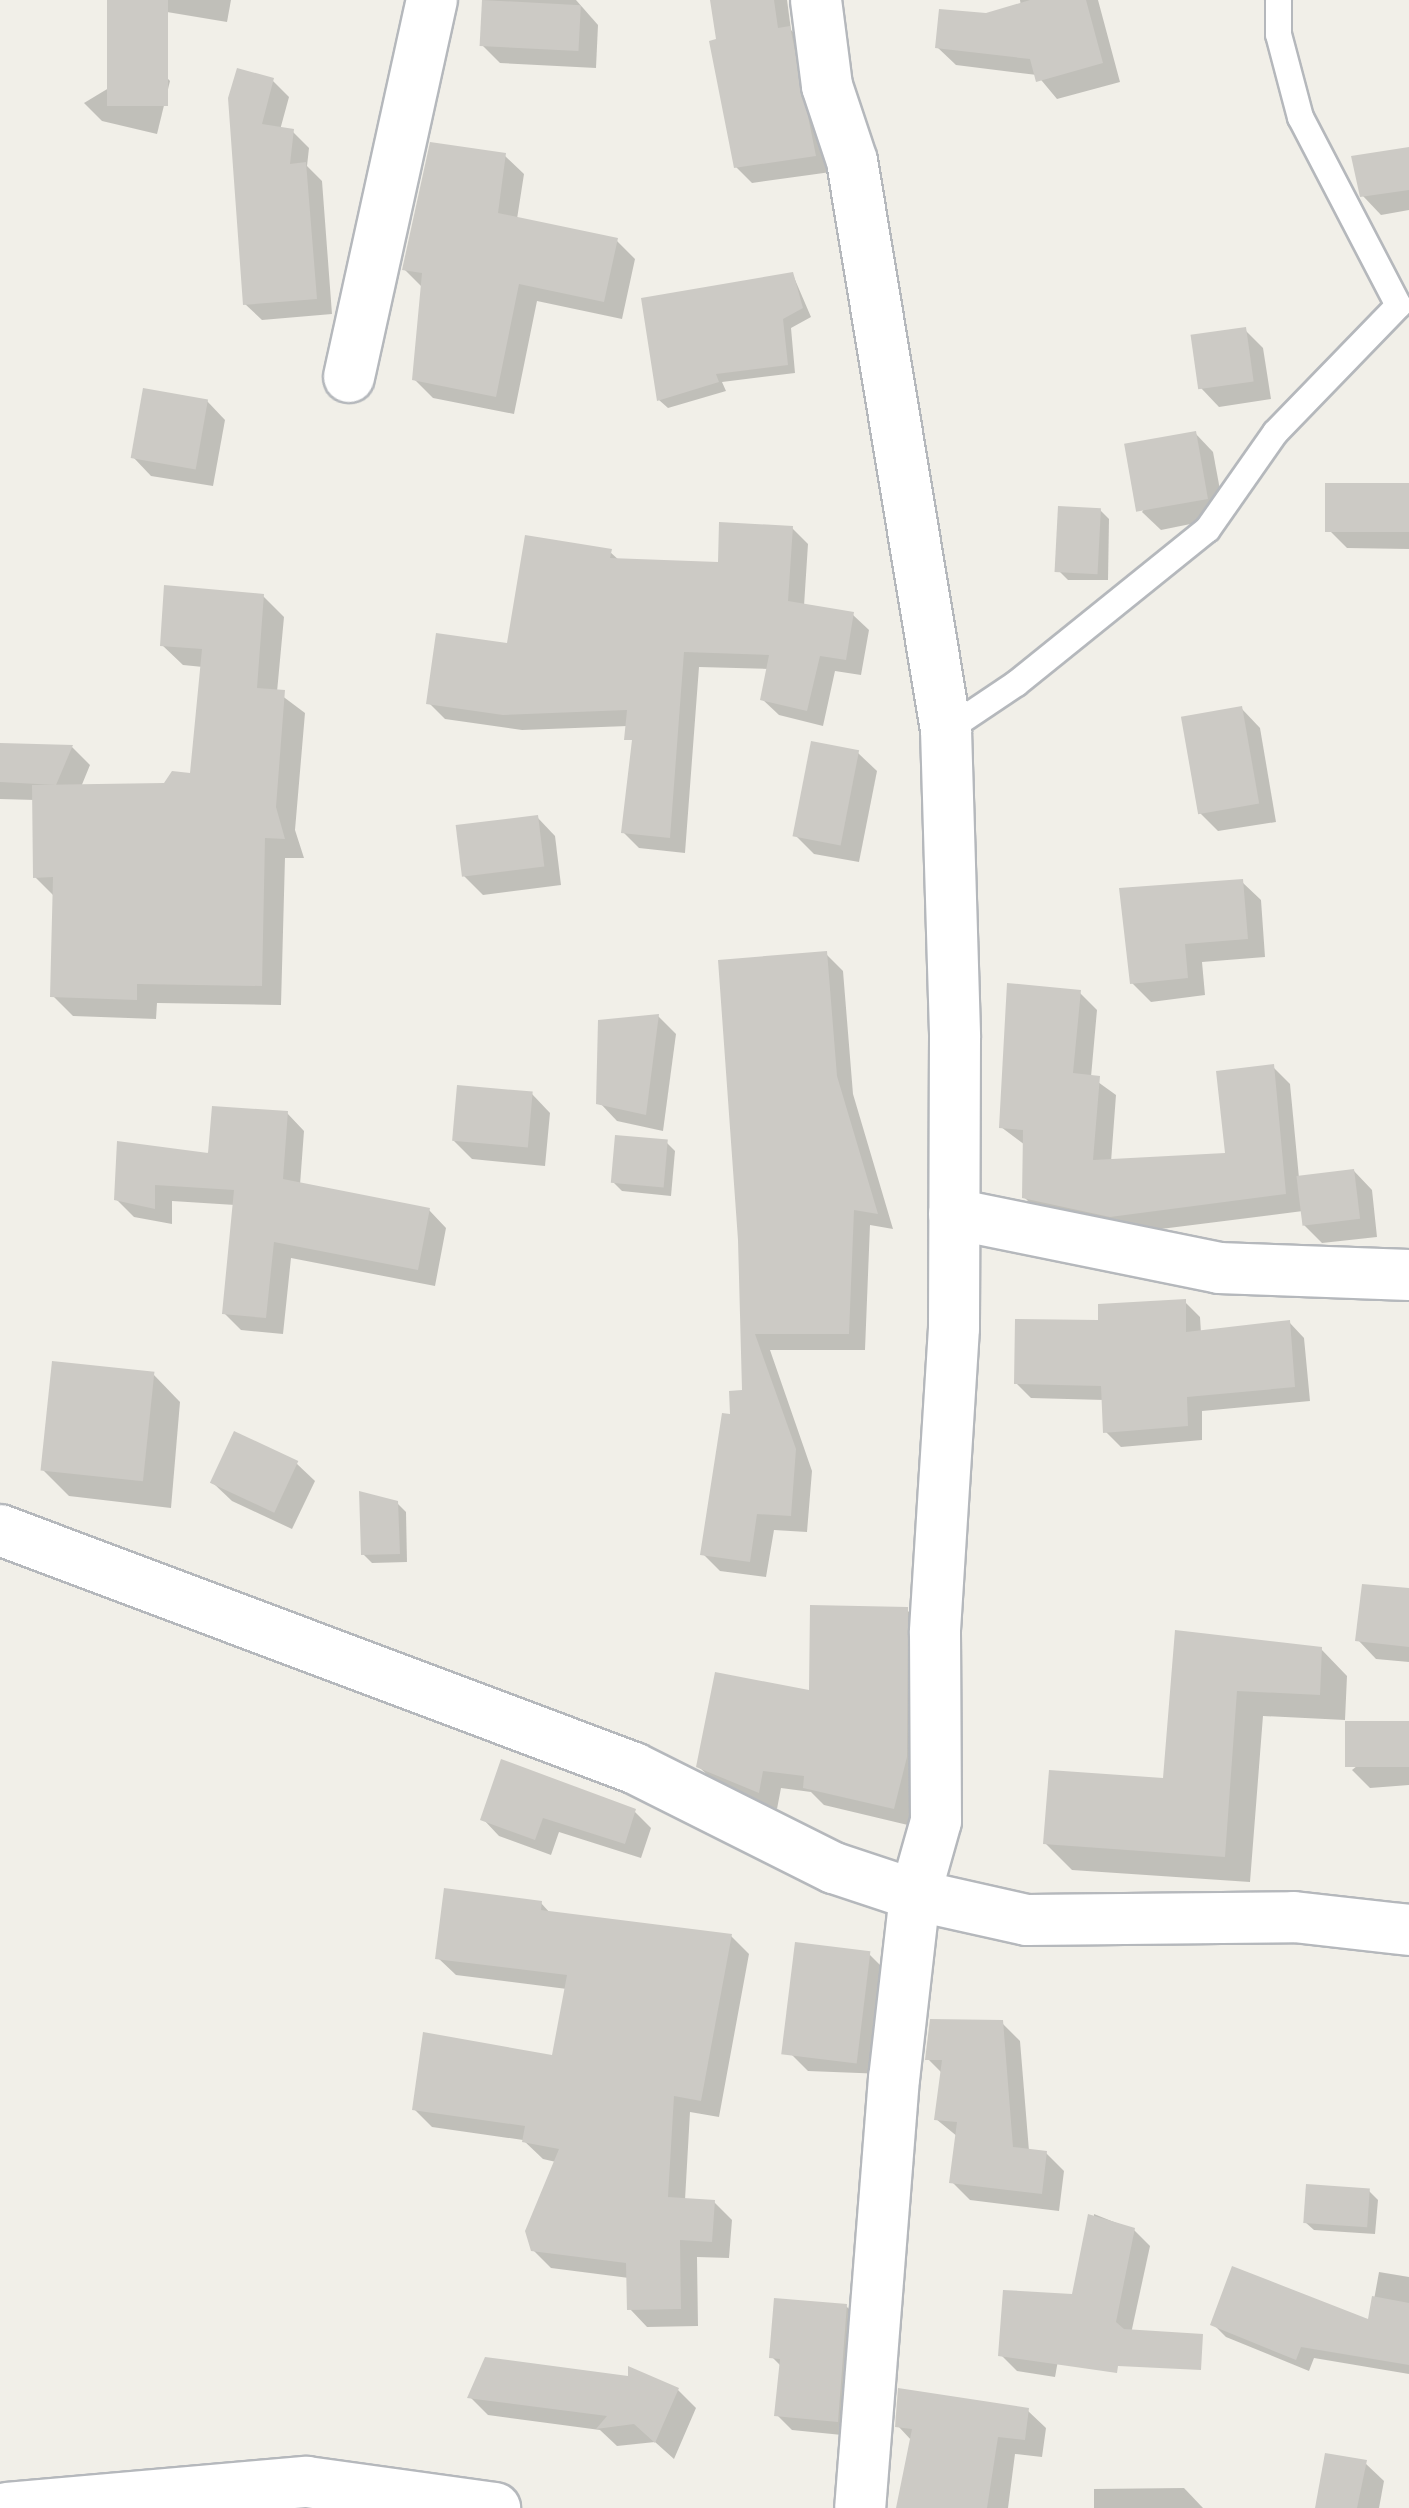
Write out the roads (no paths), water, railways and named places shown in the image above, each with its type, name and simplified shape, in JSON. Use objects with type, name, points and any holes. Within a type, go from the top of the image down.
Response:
[{"type":"street","points":[[349,377],[432,0]]},
{"type":"street","points":[[816,0],[827,86],[852,161],[946,730],[954,1214],[935,1632],[936,1821],[915,1895],[860,2508]]},
{"type":"street","points":[[954,1214],[1219,1268],[1409,1275]]},
{"type":"street","points":[[0,1530],[634,1768],[834,1868],[915,1895],[1027,1920],[1294,1917],[1409,1930]]},
{"type":"street","points":[[7,2508],[307,2482],[495,2508]]},
{"type":"lane","points":[[946,730],[1016,683],[1207,529],[1275,432],[1404,301],[1300,117],[1278,34],[1278,0]]}]
